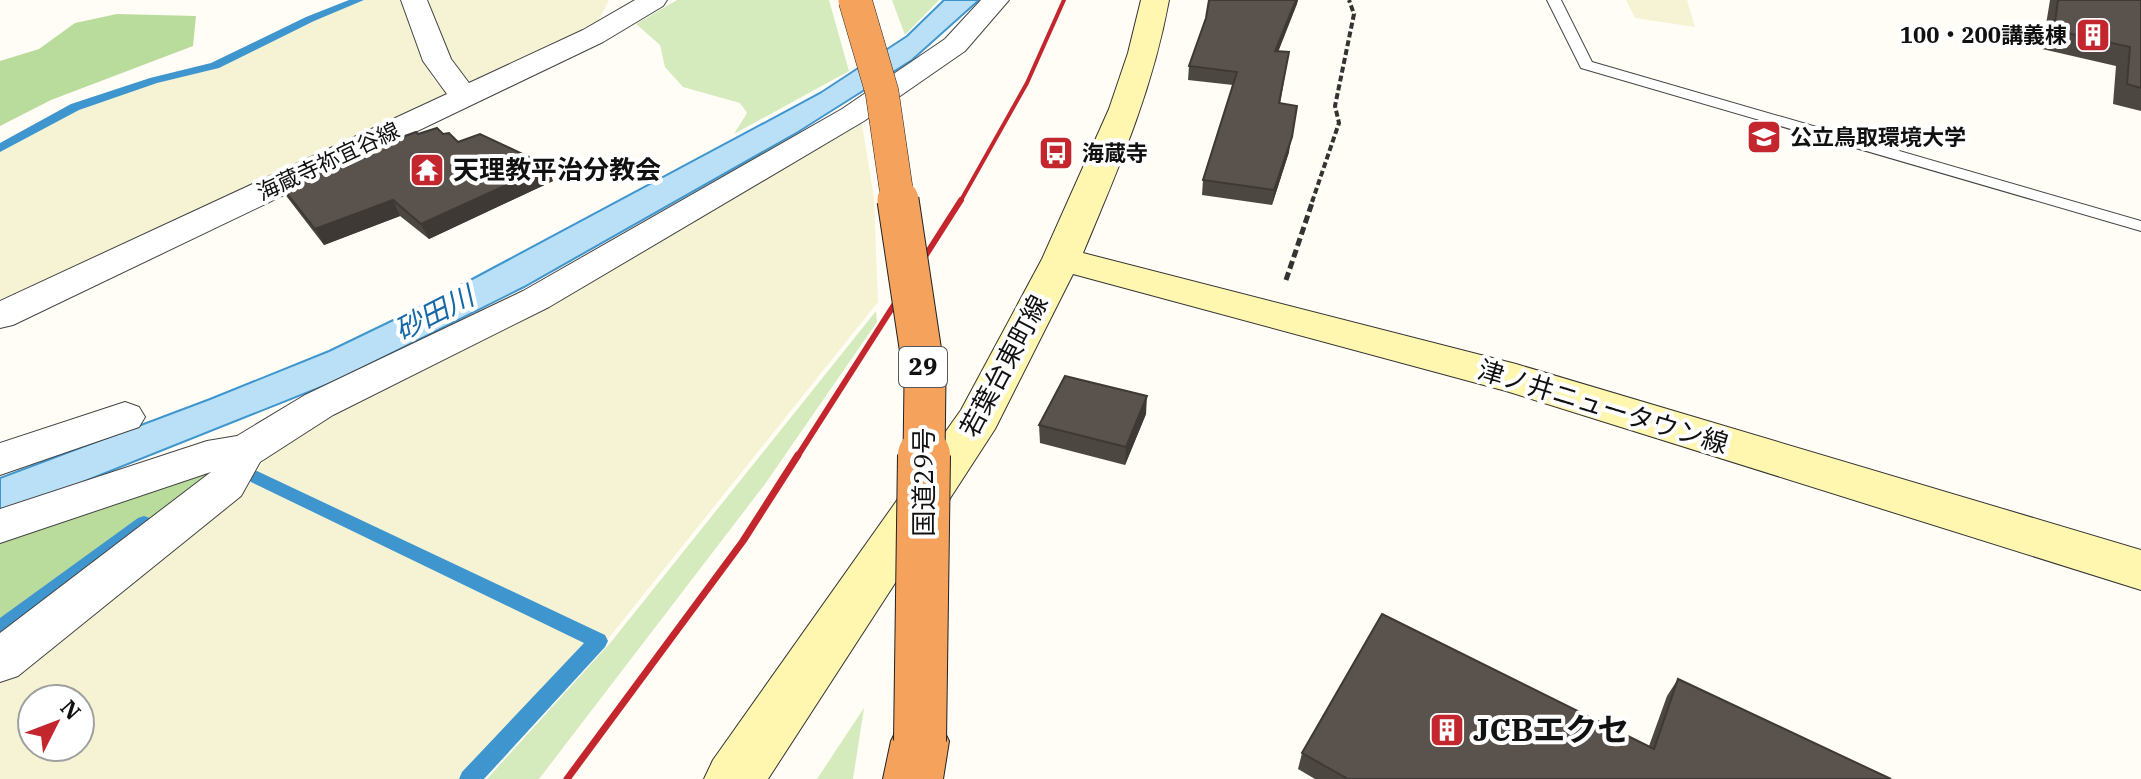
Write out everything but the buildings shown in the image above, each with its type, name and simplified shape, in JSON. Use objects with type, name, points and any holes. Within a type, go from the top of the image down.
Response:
[{"type":"highway","name":"国道29号","points":[[855,0],[882,92],[925,380],[918,766]]},
{"type":"main road","name":"若葉台東町線","points":[[734,779],[979,418],[1061,259],[1126,109],[1144,53],[1155,0]]},
{"type":"main road","name":"津ノ井ニュータウン線","points":[[1061,259],[1516,379],[2141,570]]},
{"type":"street","points":[[414,0],[437,61],[464,96]]},
{"type":"street","points":[[0,661],[226,484],[245,451],[319,405],[536,299],[853,115],[955,45],[996,0]]},
{"type":"street","name":"海蔵寺祢宜谷線","points":[[0,316],[593,36],[647,2]]},
{"type":"street","points":[[0,459],[125,417]]},
{"type":"street","points":[[0,526],[222,452],[245,451]]},
{"type":"lane","points":[[1554,0],[1586,65],[2141,226]]},
{"type":"path","points":[[1285,285],[1339,123],[1335,106],[1354,14],[1349,0]]},
{"type":"shaded area","points":[[365,0],[402,0],[431,76],[448,94],[0,307],[0,151],[76,108],[153,81],[207,71],[309,21]]},
{"type":"shaded area","points":[[431,0],[609,0],[596,26],[470,85],[452,68],[427,7]]},
{"type":"shaded area","points":[[1626,0],[1687,0],[1695,27],[1635,18]]},
{"type":"shaded area","points":[[861,118],[874,198],[878,302],[608,639],[477,779],[0,779],[0,675],[250,483],[266,457],[284,441]]},
{"type":"green space","points":[[677,0],[829,0],[849,71],[734,134],[747,113],[740,103],[683,87],[665,67],[660,45],[636,24]]},
{"type":"green space","points":[[892,0],[939,0],[905,35]]},
{"type":"green space","points":[[117,14],[196,16],[193,46],[51,100],[0,126],[0,61],[39,49],[75,23]]},
{"type":"green space","points":[[876,311],[877,322],[765,484],[539,779],[487,779],[611,642]]},
{"type":"green space","points":[[227,463],[0,640],[0,540]]},
{"type":"green space","points":[[864,708],[853,779],[817,779]]},
{"type":"water","name":"砂田川","points":[[944,0],[979,0],[912,60],[798,132],[524,287],[336,381],[0,515],[0,478],[329,351],[416,309],[820,93],[907,36]]},
{"type":"waterway","points":[[0,148],[75,107],[154,80],[215,66],[310,19],[359,0]]},
{"type":"waterway","points":[[257,477],[598,641],[470,779]]},
{"type":"waterway","points":[[0,629],[144,523]]},
{"type":"railway","points":[[960,202],[1027,83],[1064,0]]},
{"type":"railway","points":[[797,457],[961,200]]},
{"type":"railway","points":[[567,779],[743,541],[798,455]]},
{"type":"place","name":"100・200講義棟","points":[[2093,35]]},
{"type":"place","name":"公立鳥取環境大学","points":[[1764,137]]},
{"type":"place","name":"海蔵寺","points":[[1056,153]]},
{"type":"place","name":"天理教平治分教会","points":[[427,170]]},
{"type":"place","name":"JCBエクセ","points":[[1447,730]]}]
